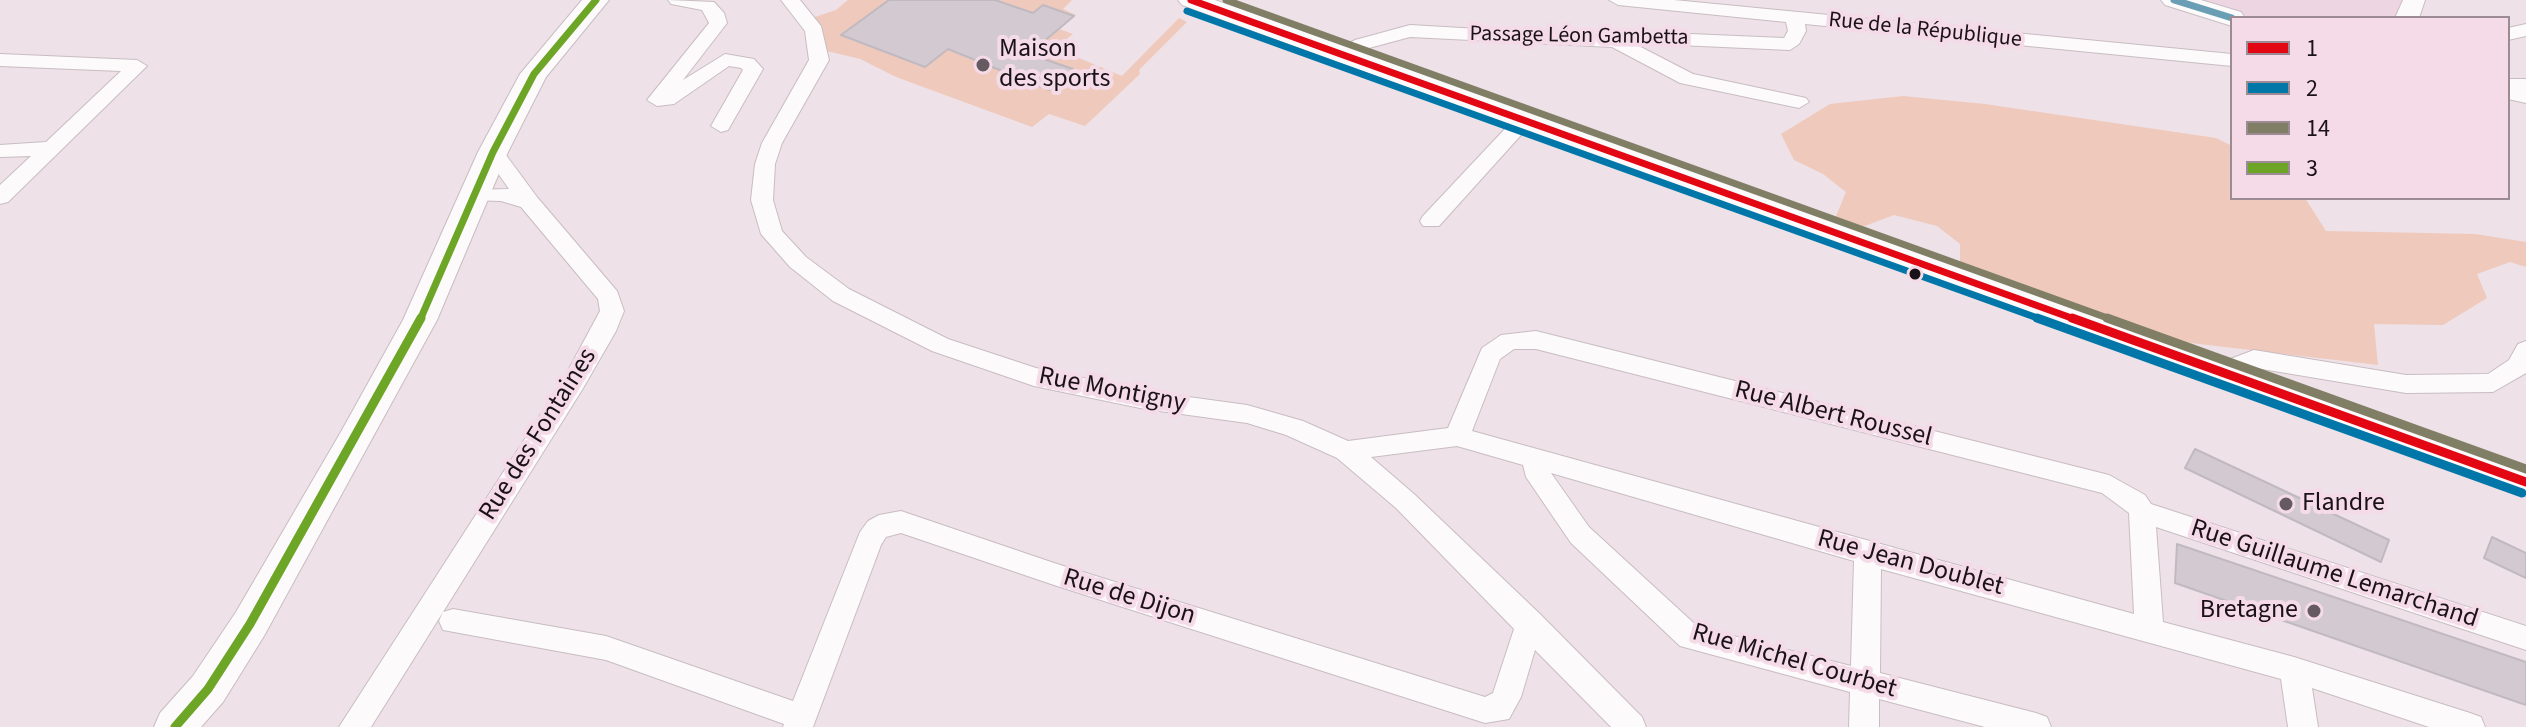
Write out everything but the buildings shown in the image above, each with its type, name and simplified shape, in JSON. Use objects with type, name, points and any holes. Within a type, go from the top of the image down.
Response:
[{"type":"main road","points":[[175,727],[208,689],[287,560],[420,320],[493,152],[534,74],[596,0]]},
{"type":"main road","points":[[1191,0],[2526,482]]},
{"type":"main road","points":[[2174,0],[2230,17]]},
{"type":"street","points":[[677,0],[708,6],[715,13],[718,23],[657,100],[667,100],[725,60],[747,63],[753,69],[721,126]]},
{"type":"street","name":"Rue Montigny","points":[[790,0],[814,30],[819,60],[772,143],[765,164],[762,200],[772,234],[798,262],[841,295],[940,345],[1034,377],[1145,400],[1247,414],[1294,428],[1346,451],[1405,501],[1631,727]]},
{"type":"street","name":"Rue de la République","points":[[1618,0],[1724,5],[1795,18],[2230,60]]},
{"type":"street","name":"Passage Léon Gambetta","points":[[1348,56],[1351,50],[1362,44],[1410,31],[1615,41],[1620,37],[1790,44],[1797,31],[1795,18]]},
{"type":"street","points":[[1615,41],[1687,79],[1799,102]]},
{"type":"street","points":[[0,60],[137,66],[0,197]]},
{"type":"street","points":[[1431,221],[1524,120]]},
{"type":"street","points":[[0,151],[49,148]]},
{"type":"street","name":"Rue des Fontaines","points":[[354,727],[573,384],[612,311],[609,297],[529,202],[493,152]]},
{"type":"street","points":[[476,195],[502,194],[529,202]]},
{"type":"street","name":"Rue Albert Roussel","points":[[1457,436],[1490,354],[1509,341],[1536,340],[2109,485],[2136,502],[2142,512]]},
{"type":"street","points":[[2232,376],[2234,367],[2254,359],[2406,384],[2493,383],[2519,366],[2526,350]]},
{"type":"street","name":"Rue Jean Doublet","points":[[1346,451],[1457,436],[1868,554],[2294,670],[2470,727]]},
{"type":"street","name":"Rue Michel Courbet","points":[[1537,458],[1535,470],[1580,535],[1690,637],[2036,727]]},
{"type":"street","points":[[2142,512],[2149,629]]},
{"type":"street","name":"Rue Guillaume Lemarchand","points":[[2142,512],[2526,638]]},
{"type":"street","name":"Rue de Dijon","points":[[800,722],[869,540],[877,529],[888,523],[901,522],[1054,574],[1485,710],[1499,710],[1506,697],[1530,623]]},
{"type":"street","points":[[1864,727],[1868,554]]},
{"type":"street","points":[[453,621],[606,648],[800,722]]},
{"type":"street","points":[[2294,670],[2303,727]]},
{"type":"shaded area","name":"Maison des sports","points":[[848,0],[1072,0],[1063,9],[1076,15],[1059,29],[1073,34],[1055,48],[1122,76],[1179,18],[1187,22],[1139,70],[1140,74],[1085,126],[1049,114],[1032,127],[896,77],[860,59],[827,51],[821,30],[812,18],[836,10]]},
{"type":"shaded area","points":[[2198,0],[2405,0],[2399,16],[2248,16]]},
{"type":"shaded area","points":[[1903,96],[1985,104],[2216,138],[2230,145],[2230,200],[2306,200],[2326,231],[2475,234],[2526,242],[2526,267],[2510,262],[2477,274],[2487,298],[2443,325],[2374,324],[2378,365],[2174,341],[1960,271],[1960,244],[1937,226],[1894,215],[1862,227],[1834,221],[1846,192],[1823,174],[1794,160],[1781,134],[1830,104]]},
{"type":"transit line","name":"3","points":[[175,727],[208,689],[250,624],[355,440],[420,320],[493,152],[534,74],[596,0]]},
{"type":"transit line","name":"1","points":[[1191,0],[2526,482]]},
{"type":"transit line","name":"14","points":[[1226,0],[2526,469]]},
{"type":"transit line","points":[[2174,0],[2230,17]]},
{"type":"transit line","name":"2","points":[[1187,11],[2522,493]]},
{"type":"place","name":"Maison des sports","points":[[983,65]]},
{"type":"place","name":"Flandre","points":[[2286,504]]},
{"type":"place","name":"Bretagne","points":[[2314,611]]}]
